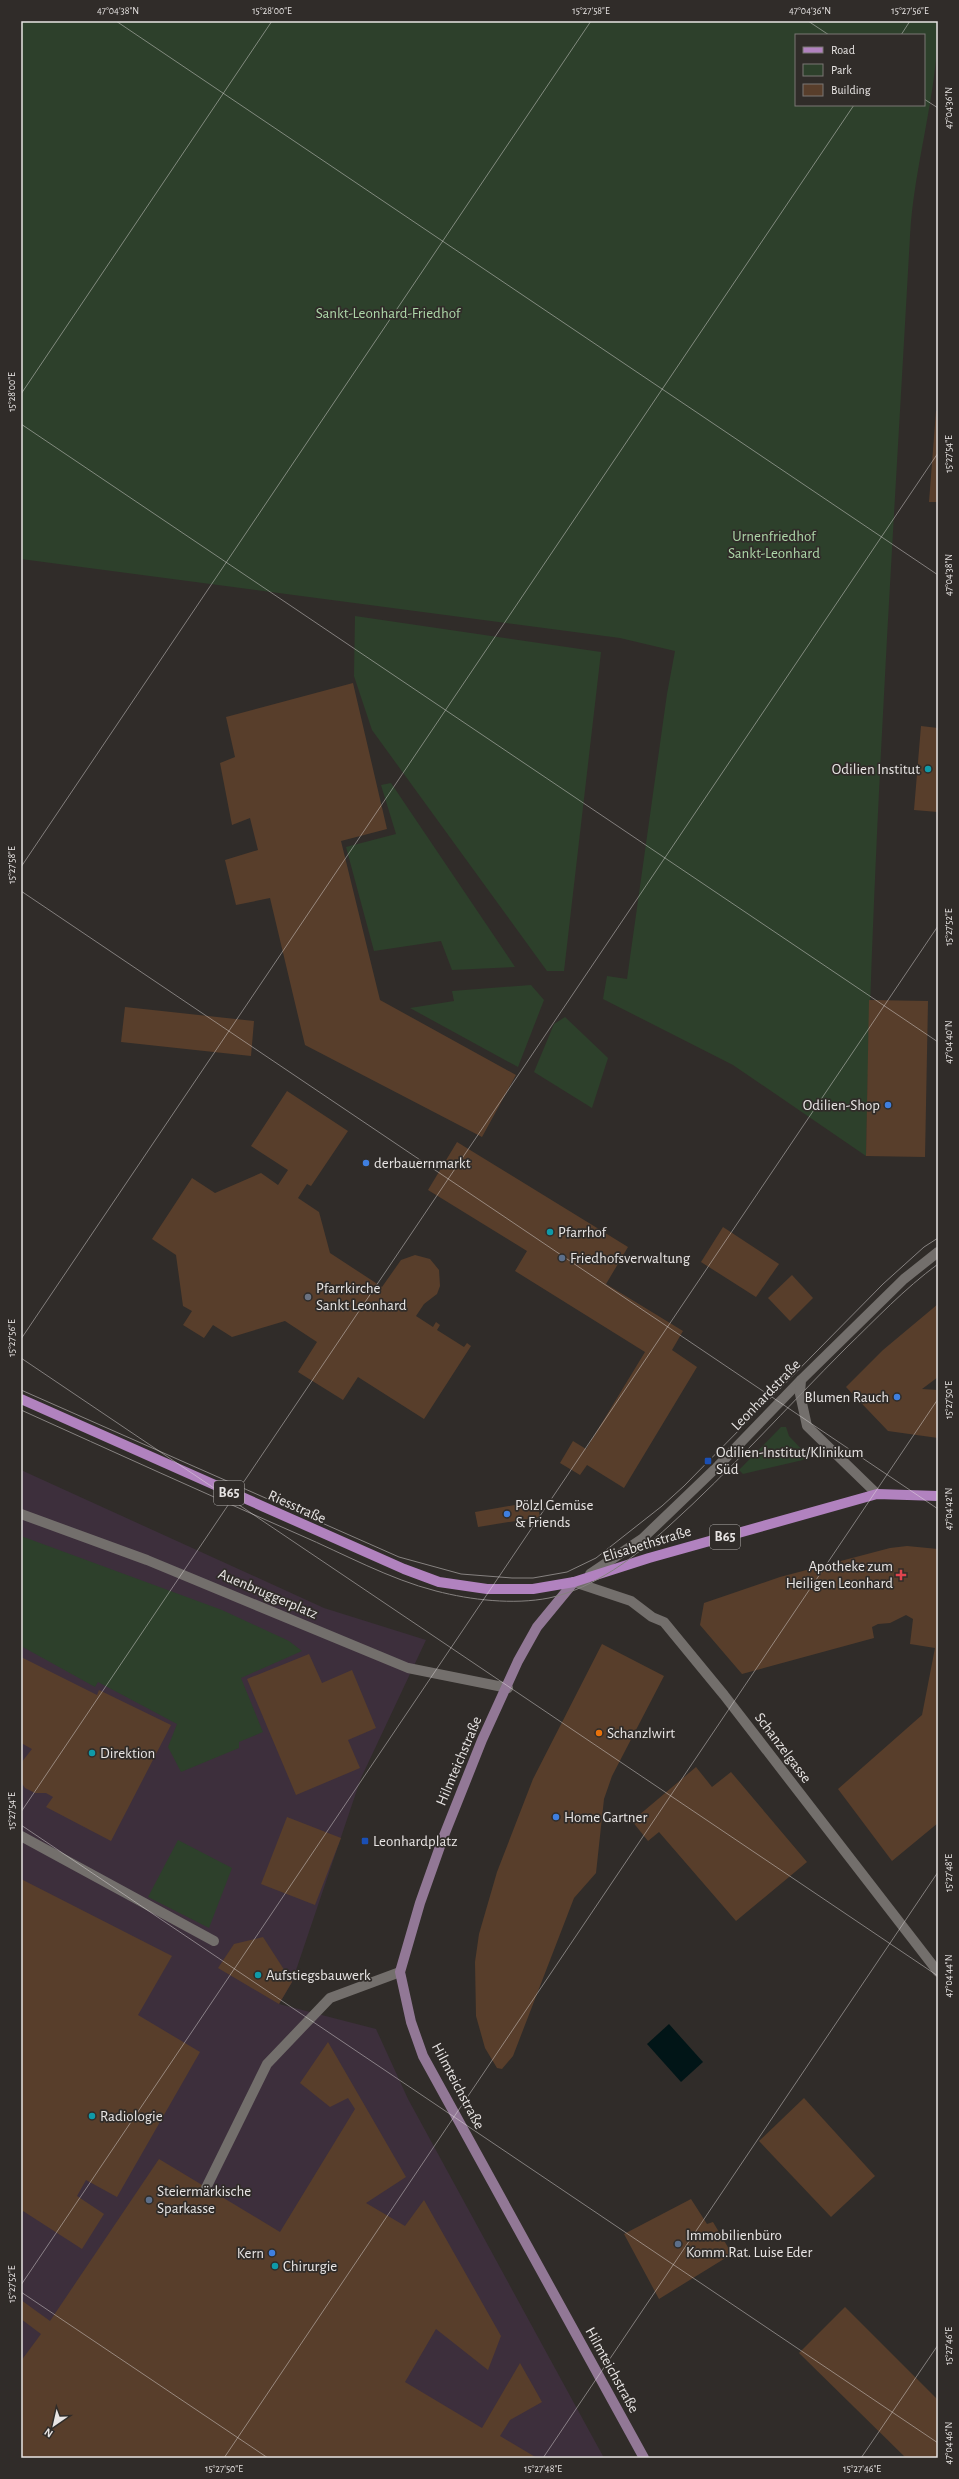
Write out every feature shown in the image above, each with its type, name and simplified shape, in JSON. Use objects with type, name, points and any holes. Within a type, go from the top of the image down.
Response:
[{"type":"main road","name":"Riesstraße","points":[[21,1399],[369,1555],[439,1582],[487,1589],[533,1589],[574,1582]]},
{"type":"main road","name":"Elisabethstraße","points":[[574,1582],[649,1558],[877,1494],[938,1496]]},
{"type":"main road","name":"Hilmteichstraße","points":[[574,1582],[537,1627],[518,1661],[508,1688],[482,1740],[443,1838],[400,1972],[411,2022],[422,2056],[644,2458]]},
{"type":"street","name":"Leonhardstraße","points":[[574,1582],[601,1568],[642,1539],[718,1466],[801,1380],[904,1279],[938,1252]]},
{"type":"street","points":[[801,1380],[800,1394],[807,1426],[877,1494]]},
{"type":"street","name":"Auenbruggerplatz","points":[[21,1514],[147,1560],[408,1668],[508,1688]]},
{"type":"street","name":"Schanzelgasse","points":[[574,1582],[630,1601],[652,1617],[664,1622],[724,1695],[938,1972]]},
{"type":"street","points":[[21,1836],[214,1941]]},
{"type":"street","points":[[206,2188],[267,2064],[330,1998],[400,1972]]},
{"type":"shaded area","points":[[21,1470],[324,1608],[426,1640],[361,1778],[292,1982],[279,2004],[376,2029],[408,2099],[604,2458],[21,2458]]},
{"type":"shaded area","points":[[669,2024],[703,2062],[681,2082],[647,2044]]},
{"type":"green space","name":"Sankt-Leonhard-Friedhof","points":[[21,21],[938,21],[934,75],[916,182],[910,236],[878,811],[866,1156],[733,1065],[603,999],[607,976],[627,979],[667,694],[675,651],[620,638],[21,559]]},
{"type":"green space","points":[[355,616],[601,652],[564,971],[547,971],[372,730],[354,676]]},
{"type":"green space","points":[[391,783],[515,967],[452,970],[441,941],[374,951],[346,847],[396,834],[381,785]]},
{"type":"green space","points":[[531,985],[544,1000],[518,1067],[410,1008],[454,1001],[452,991]]},
{"type":"green space","points":[[565,1017],[608,1058],[592,1108],[534,1072],[554,1024]]},
{"type":"green space","points":[[781,1427],[786,1427],[789,1436],[807,1455],[803,1460],[743,1474],[739,1470]]},
{"type":"green space","points":[[21,1536],[222,1610],[289,1641],[302,1651],[241,1678],[263,1732],[239,1742],[239,1748],[181,1772],[168,1747],[177,1724],[98,1682],[95,1687],[21,1646]]},
{"type":"green space","points":[[178,1840],[232,1868],[209,1928],[148,1897]]},
{"type":"building","points":[[936,411],[938,411],[938,502],[929,502]]},
{"type":"building","points":[[353,683],[387,829],[341,841],[380,1000],[516,1075],[482,1137],[305,1045],[270,898],[236,905],[225,860],[258,850],[250,818],[232,825],[220,763],[235,757],[226,717]]},
{"type":"building","name":"Odilien Institut","points":[[921,726],[938,728],[938,812],[914,810]]},
{"type":"building","points":[[869,1000],[928,1001],[925,1157],[866,1156]]},
{"type":"building","points":[[125,1007],[254,1021],[251,1056],[121,1042]]},
{"type":"building","name":"Pfarrkirche Sankt Leonhard","points":[[287,1091],[348,1131],[311,1186],[307,1184],[298,1198],[319,1212],[330,1253],[382,1287],[401,1260],[415,1255],[430,1259],[439,1270],[440,1286],[437,1294],[424,1304],[416,1316],[433,1327],[436,1322],[440,1325],[437,1330],[464,1347],[467,1343],[471,1346],[424,1419],[358,1377],[343,1400],[298,1372],[317,1342],[285,1321],[232,1337],[213,1325],[204,1338],[183,1325],[192,1311],[183,1306],[176,1255],[152,1239],[192,1178],[215,1193],[261,1173],[278,1185],[288,1170],[251,1146]]},
{"type":"building","points":[[457,1142],[628,1247],[606,1284],[683,1331],[672,1350],[697,1367],[624,1488],[587,1465],[580,1475],[560,1463],[573,1441],[586,1449],[645,1352],[515,1271],[527,1251],[428,1190]]},
{"type":"building","points":[[723,1227],[779,1264],[756,1297],[701,1262]]},
{"type":"building","points":[[792,1275],[813,1298],[790,1321],[768,1298]]},
{"type":"building","name":"Blumen Rauch","points":[[938,1304],[938,1377],[922,1389],[938,1390],[938,1438],[888,1431],[846,1387],[883,1350]]},
{"type":"building","name":"Pölzl Gemüse & Friends","points":[[537,1501],[540,1517],[478,1527],[475,1512]]},
{"type":"building","points":[[907,1546],[938,1549],[938,1823],[892,1861],[838,1789],[922,1715],[935,1648],[910,1644],[913,1619],[906,1615],[890,1623],[878,1624],[872,1627],[874,1638],[742,1674],[700,1625],[704,1603],[780,1577],[890,1548]]},
{"type":"building","points":[[602,1644],[664,1676],[612,1776],[604,1799],[596,1873],[574,1898],[513,2056],[502,2069],[497,2068],[485,2048],[476,2016],[475,1962],[479,1934],[497,1872],[533,1779]]},
{"type":"building","points":[[309,1654],[322,1683],[352,1670],[376,1728],[348,1740],[360,1768],[296,1795],[247,1679]]},
{"type":"building","name":"Direktion","points":[[21,1657],[97,1695],[99,1690],[171,1725],[111,1841],[46,1807],[53,1797],[46,1793],[35,1793],[25,1788],[21,1782],[21,1763],[32,1749],[21,1743]]},
{"type":"building","points":[[696,1767],[712,1787],[731,1772],[807,1862],[736,1921],[659,1832],[648,1841],[632,1821]]},
{"type":"building","points":[[287,1817],[341,1838],[315,1905],[261,1884]]},
{"type":"building","name":"Radiologie","points":[[21,1879],[172,1956],[138,2015],[200,2052],[117,2197],[86,2180],[77,2196],[104,2214],[82,2249],[23,2211],[21,2214]]},
{"type":"building","name":"Aufstiegsbauwerk","points":[[263,1937],[292,1982],[279,2004],[218,1968],[234,1944]]},
{"type":"building","name":"Chirurgie","points":[[328,2042],[406,2177],[366,2203],[405,2226],[424,2200],[501,2336],[488,2370],[436,2329],[405,2382],[482,2428],[520,2363],[542,2402],[510,2420],[500,2436],[537,2458],[21,2458],[21,2361],[41,2334],[21,2319],[21,2300],[50,2321],[159,2159],[280,2232],[355,2109],[348,2098],[330,2107],[300,2083]]},
{"type":"building","points":[[804,2098],[875,2176],[831,2217],[759,2141]]},
{"type":"building","name":"Immobilienbüro Komm.Rat. Luise Eder","points":[[691,2199],[707,2224],[713,2222],[732,2254],[659,2299],[624,2234]]},
{"type":"building","points":[[845,2307],[938,2400],[938,2458],[906,2458],[799,2353]]},
{"type":"tram line","points":[[21,1390],[399,1557],[461,1574],[533,1578],[567,1572],[596,1558],[662,1506],[684,1486],[883,1284],[924,1247],[938,1238]]},
{"type":"tram line","points":[[21,1410],[401,1580],[436,1591],[478,1599],[521,1601],[549,1598],[582,1587],[598,1579],[614,1570],[656,1538],[715,1483],[879,1315],[938,1264]]},
{"type":"place","name":"Odilien Institut","points":[[928,769]]},
{"type":"place","name":"Odilien-Shop","points":[[888,1105]]},
{"type":"place","name":"derbauernmarkt","points":[[366,1163]]},
{"type":"place","name":"Pfarrhof","points":[[550,1232]]},
{"type":"place","name":"Friedhofsverwaltung","points":[[562,1258]]},
{"type":"place","name":"Pfarrkirche Sankt Leonhard","points":[[308,1297]]},
{"type":"place","name":"Blumen Rauch","points":[[897,1397]]},
{"type":"place","name":"Odilien-Institut/Klinikum Süd","points":[[708,1461]]},
{"type":"place","name":"Pölzl Gemüse & Friends","points":[[507,1514]]},
{"type":"place","name":"Apotheke zum Heiligen Leonhard","points":[[901,1575]]},
{"type":"place","name":"Schanzlwirt","points":[[599,1733]]},
{"type":"place","name":"Direktion","points":[[92,1753]]},
{"type":"place","name":"Home Gartner","points":[[556,1817]]},
{"type":"place","name":"Leonhardplatz","points":[[365,1841]]},
{"type":"place","name":"Aufstiegsbauwerk","points":[[258,1975]]},
{"type":"place","name":"Radiologie","points":[[92,2116]]},
{"type":"place","name":"Steiermärkische Sparkasse","points":[[149,2200]]},
{"type":"place","name":"Immobilienbüro Komm.Rat. Luise Eder","points":[[678,2244]]},
{"type":"place","name":"Kern","points":[[272,2253]]},
{"type":"place","name":"Chirurgie","points":[[275,2266]]},
{"type":"park label","name":"Urnenfriedhof Sankt-Leonhard","points":[[774,544]]}]
